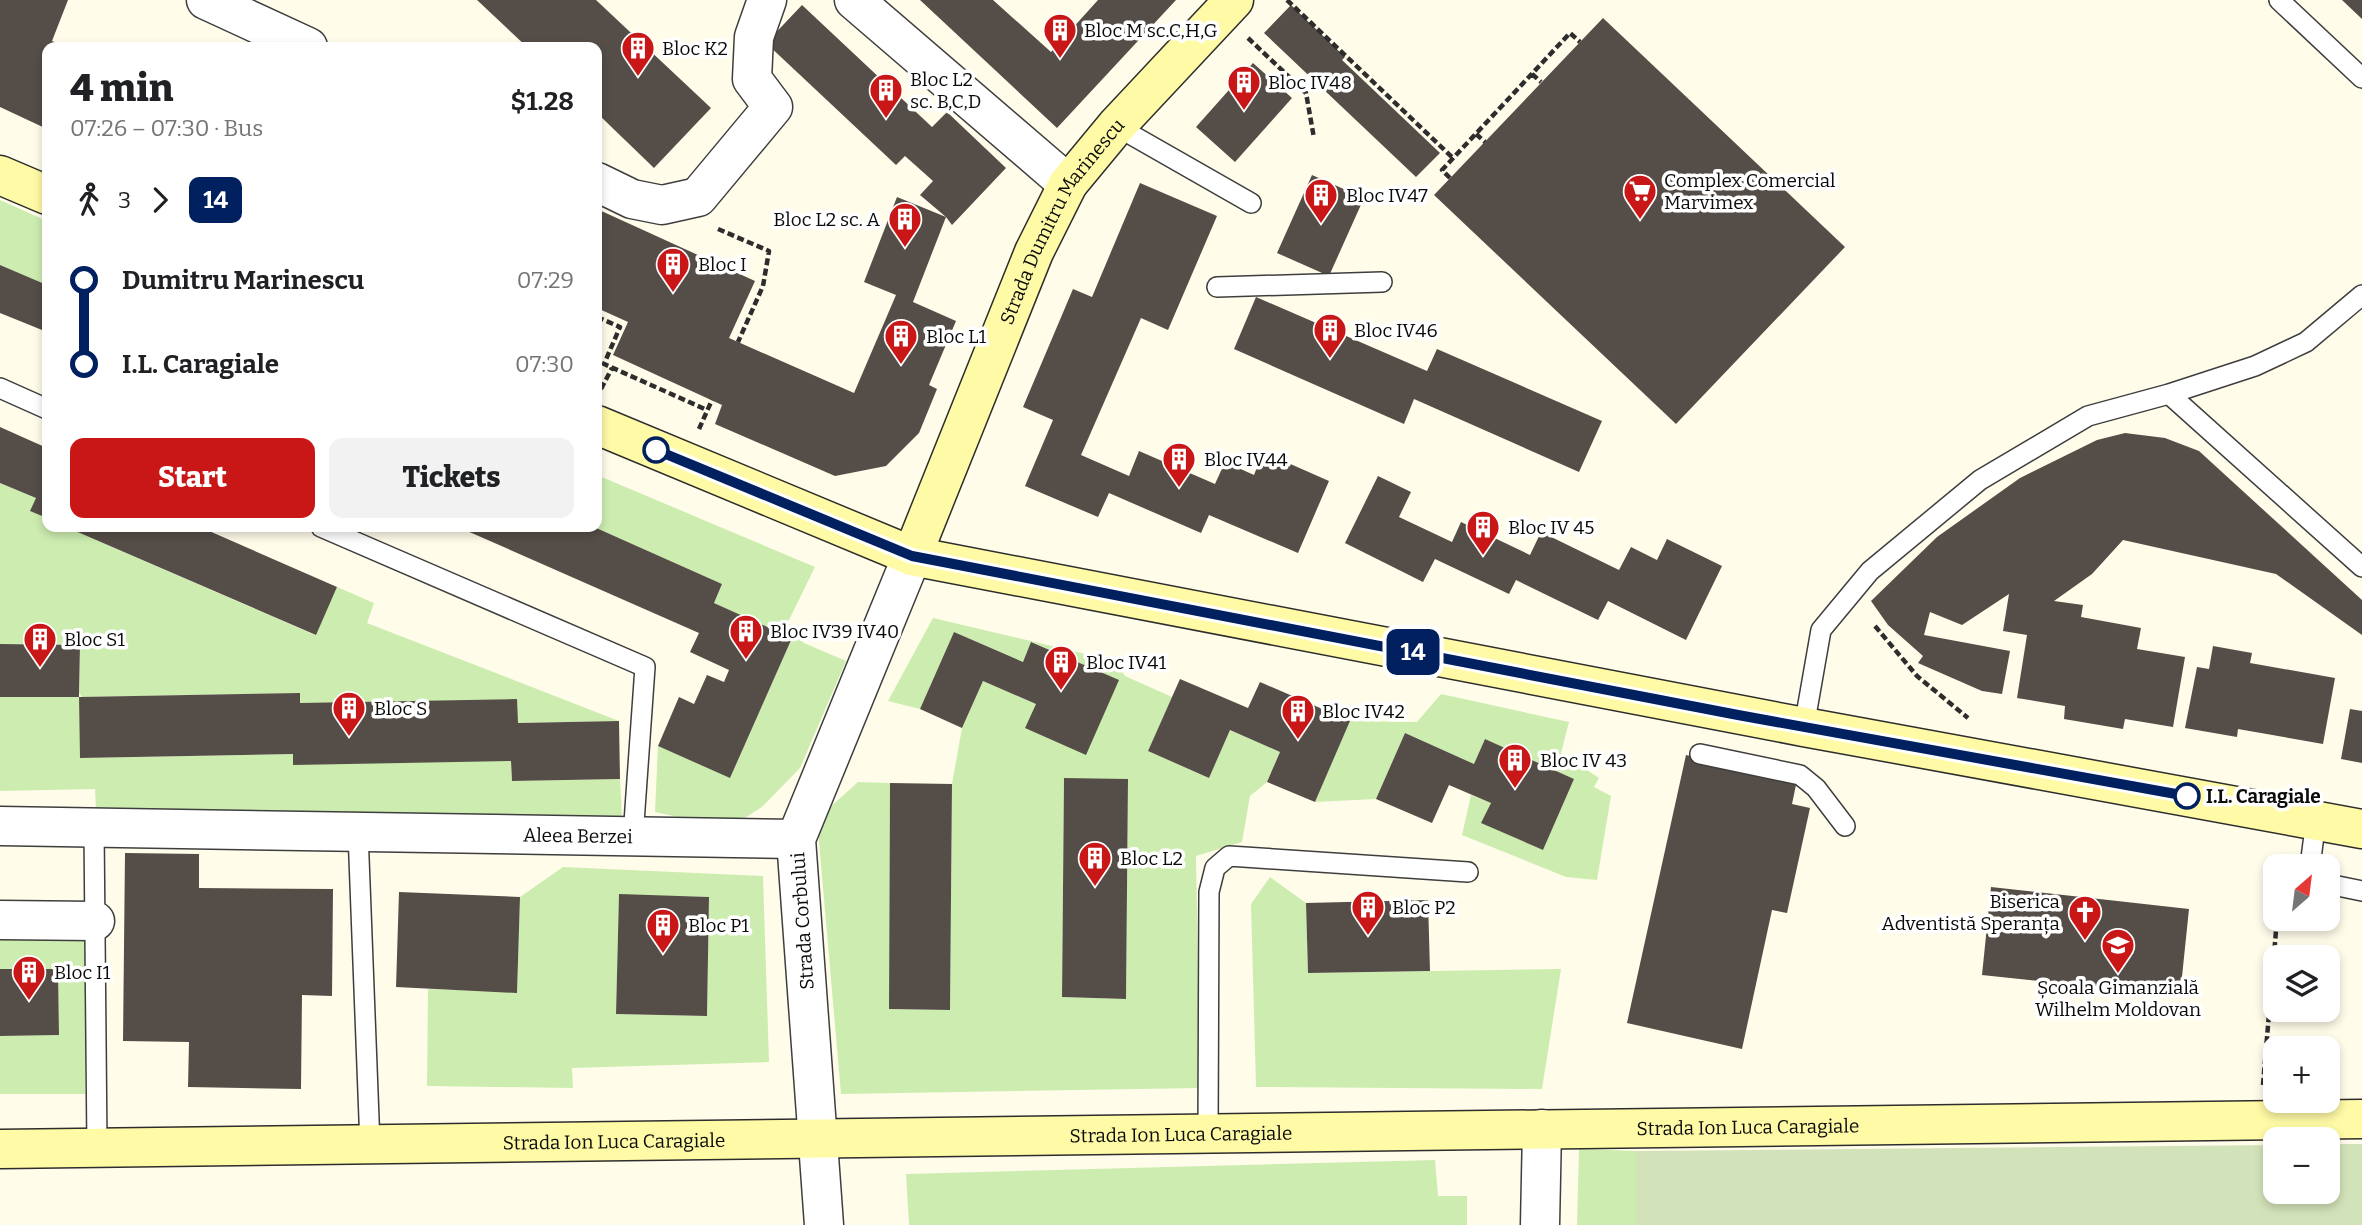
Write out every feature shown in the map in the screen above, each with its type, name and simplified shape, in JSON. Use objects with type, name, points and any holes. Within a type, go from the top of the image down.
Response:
[{"type":"street","points":[[206,0],[297,42]]},
{"type":"street","points":[[602,184],[632,199],[662,205],[698,197],[773,107],[752,79],[754,37],[767,0]]},
{"type":"street","points":[[854,0],[1068,184]]},
{"type":"street","name":"Strada Dumitru Marinescu","points":[[912,556],[1034,252],[1068,184],[1116,126],[1237,15]]},
{"type":"street","points":[[0,175],[42,193]]},
{"type":"street","points":[[602,409],[912,556],[1804,727],[2362,829]]},
{"type":"street","name":"Strada Corbului","points":[[824,1225],[796,839],[912,556]]},
{"type":"street","name":"Aleea Berzei","points":[[0,827],[796,839]]},
{"type":"street","points":[[0,920],[95,921]]},
{"type":"street","name":"Strada Ion Luca Caragiale","points":[[0,1149],[2362,1119]]},
{"type":"street","points":[[1540,1225],[1542,1129]]},
{"type":"lane","points":[[2278,0],[2362,78]]},
{"type":"lane","points":[[1116,126],[1251,203]]},
{"type":"lane","points":[[1217,287],[1382,282]]},
{"type":"lane","points":[[1804,727],[1821,630],[1870,571],[1980,480],[2088,416],[2169,394],[2255,366],[2305,342],[2362,295]]},
{"type":"lane","points":[[0,388],[42,406]]},
{"type":"lane","points":[[2169,394],[2362,567]]},
{"type":"lane","points":[[333,532],[645,667],[633,837]]},
{"type":"lane","points":[[1700,754],[1800,775],[1816,788],[1844,827]]},
{"type":"lane","points":[[2312,854],[2316,820]]},
{"type":"lane","points":[[94,829],[97,1148]]},
{"type":"lane","points":[[358,832],[370,1144]]},
{"type":"lane","points":[[1208,1134],[1209,892],[1214,868],[1229,856],[1468,873]]},
{"type":"lane","points":[[2340,886],[2362,891]]},
{"type":"path","points":[[1287,0],[1453,158]]},
{"type":"path","points":[[1237,15],[1306,93],[1314,138]]},
{"type":"path","points":[[1450,178],[1442,170],[1570,33],[1580,42]]},
{"type":"path","points":[[1532,75],[1541,82]]},
{"type":"path","points":[[1476,134],[1485,142]]},
{"type":"path","points":[[662,205],[769,251],[763,286],[737,342]]},
{"type":"path","points":[[602,319],[620,327],[604,364],[707,410]]},
{"type":"path","points":[[602,399],[612,368]]},
{"type":"path","points":[[697,433],[712,400]]},
{"type":"path","points":[[1875,626],[1917,676],[1969,719]]},
{"type":"path","points":[[2267,1036],[2276,931]]},
{"type":"green space","points":[[0,200],[42,219],[42,283],[0,265]]},
{"type":"green space","points":[[602,477],[815,567],[788,622],[804,643],[846,661],[800,768],[762,807],[729,828],[655,812],[658,746],[730,777],[792,638],[714,603],[722,584],[602,531]]},
{"type":"green space","points":[[0,483],[36,498],[31,511],[42,516],[42,532],[78,532],[315,635],[337,587],[374,603],[367,623],[619,721],[518,723],[300,703],[299,693],[82,697],[79,693],[80,645],[0,644]]},
{"type":"green space","points":[[933,618],[1115,661],[1125,676],[1172,697],[1148,751],[1209,778],[1230,730],[1280,752],[1267,782],[1250,796],[1242,842],[1196,856],[1200,1088],[841,1094],[817,819],[858,782],[890,783],[889,1009],[950,1010],[952,784],[962,728],[983,681],[1036,704],[1025,728],[1118,681],[1032,642],[1023,662],[954,632],[920,709],[888,701]],"holes":[[[1064,779],[1128,779],[1126,999],[1062,997]]]},
{"type":"green space","points":[[1441,694],[1569,722],[1561,753],[1599,778],[1594,787],[1611,796],[1597,880],[1566,877],[1462,835],[1471,795],[1491,803],[1482,823],[1543,850],[1574,779],[1485,739],[1474,764],[1405,733],[1376,799],[1315,802],[1350,721],[1417,722]]},
{"type":"green space","points":[[0,697],[79,697],[81,758],[293,754],[511,761],[512,781],[620,779],[622,818],[96,810],[95,789],[0,791]]},
{"type":"green space","points":[[563,867],[763,876],[769,1062],[572,1068],[573,1088],[427,1086],[428,989],[517,992],[520,897]],"holes":[[[619,895],[709,897],[707,1016],[616,1014]]]},
{"type":"green space","points":[[1270,877],[1306,903],[1308,973],[1561,969],[1542,1089],[1256,1087],[1251,904]]},
{"type":"green space","points":[[0,933],[88,935],[85,1094],[0,1094],[0,1036],[59,1035],[58,969],[0,969]]},
{"type":"green space","points":[[2340,1144],[2362,1144],[2362,1225],[1636,1225],[1636,1151],[2263,1145],[2263,1204],[2340,1204]]},
{"type":"green space","points":[[1579,1149],[1636,1151],[1636,1225],[1577,1225]]},
{"type":"green space","points":[[1435,1160],[1438,1196],[1467,1196],[1467,1225],[909,1225],[906,1174]]},
{"type":"building","points":[[0,0],[68,0],[52,41],[54,42],[42,42],[42,127],[0,107]]},
{"type":"building","name":"Bloc K2","points":[[477,0],[596,0],[711,108],[654,168],[602,118],[602,42],[522,42]]},
{"type":"building","name":"Bloc M sc.C,H,G","points":[[920,0],[993,0],[1051,52],[1098,0],[1176,0],[1057,128]]},
{"type":"building","points":[[2342,0],[2362,0],[2362,19]]},
{"type":"building","name":"Bloc L2 sc. B,C,D","points":[[802,5],[932,127],[947,112],[1006,168],[952,225],[920,195],[933,181],[905,156],[896,165],[766,43]]},
{"type":"building","points":[[1291,5],[1345,57],[1342,60],[1440,153],[1416,177],[1264,33]]},
{"type":"building","name":"Complex Comercial Marvimex","points":[[1603,18],[1845,247],[1676,424],[1434,195]]},
{"type":"building","name":"Bloc IV48","points":[[1253,63],[1292,98],[1235,162],[1196,127]]},
{"type":"building","name":"Bloc IV47","points":[[1312,175],[1364,198],[1329,276],[1277,253]]},
{"type":"building","points":[[1140,183],[1217,216],[1168,330],[1141,318],[1081,455],[1129,476],[1139,451],[1215,484],[1225,462],[1254,475],[1263,452],[1329,481],[1298,553],[1209,515],[1201,533],[1109,493],[1098,517],[1025,486],[1053,420],[1023,407],[1073,289],[1092,297]]},
{"type":"building","points":[[897,197],[946,217],[913,302],[956,321],[929,385],[937,389],[919,433],[886,466],[835,476],[715,424],[722,405],[613,355],[628,322],[602,310],[602,211],[755,281],[729,338],[854,393],[896,295],[864,282]]},
{"type":"building","points":[[0,265],[42,283],[42,330],[0,313]]},
{"type":"building","points":[[1256,297],[1427,371],[1437,349],[1602,421],[1579,472],[1414,399],[1404,424],[1234,349]]},
{"type":"building","points":[[0,427],[42,446],[42,516],[30,511],[36,498],[0,483]]},
{"type":"building","points":[[2125,433],[2165,438],[2199,451],[2362,600],[2362,635],[2276,574],[2123,540],[2092,574],[2054,601],[2083,605],[2081,617],[2141,628],[2137,649],[2185,657],[2173,727],[2125,719],[2123,729],[2064,719],[2065,706],[2017,698],[2027,635],[2003,631],[2009,594],[1962,625],[1930,612],[1924,635],[2010,651],[2002,694],[1982,691],[1918,663],[1923,656],[1888,625],[1871,601],[1937,537],[2020,478],[2097,440]]},
{"type":"building","name":"Bloc IV 45","points":[[1378,476],[1411,492],[1399,517],[1452,542],[1461,522],[1530,555],[1541,532],[1619,570],[1631,547],[1657,560],[1667,539],[1722,566],[1686,640],[1608,601],[1598,620],[1516,580],[1509,594],[1435,559],[1423,582],[1345,543]]},
{"type":"building","name":"Bloc IV39 IV40","points":[[602,531],[722,584],[714,603],[792,638],[730,778],[658,746],[679,697],[694,704],[707,675],[724,682],[729,670],[690,652],[699,633],[469,532]]},
{"type":"building","points":[[78,532],[211,532],[337,587],[316,635]]},
{"type":"building","name":"Bloc IV41","points":[[954,632],[1023,662],[1031,642],[1119,680],[1086,755],[1025,728],[1036,704],[983,681],[962,728],[920,709]]},
{"type":"building","name":"Bloc S1","points":[[0,644],[80,645],[79,697],[0,697]]},
{"type":"building","points":[[2213,646],[2252,653],[2250,663],[2335,678],[2323,744],[2238,729],[2237,737],[2185,728],[2197,667],[2209,669]]},
{"type":"building","name":"Bloc IV42","points":[[1180,679],[1248,708],[1260,682],[1350,721],[1315,802],[1267,782],[1280,752],[1230,730],[1209,778],[1148,751]]},
{"type":"building","name":"Bloc S","points":[[300,693],[300,703],[517,699],[518,723],[619,721],[620,779],[512,781],[511,761],[293,765],[293,754],[80,758],[79,697]]},
{"type":"building","points":[[2350,709],[2362,711],[2362,763],[2341,759]]},
{"type":"building","name":"Bloc IV 43","points":[[1405,733],[1474,764],[1485,739],[1574,779],[1543,850],[1481,823],[1491,803],[1449,785],[1432,823],[1376,799]]},
{"type":"building","points":[[1686,755],[1797,780],[1792,804],[1810,808],[1787,913],[1772,910],[1742,1049],[1627,1023]]},
{"type":"building","name":"Bloc L2","points":[[1064,778],[1128,779],[1126,999],[1062,997]]},
{"type":"building","points":[[890,783],[952,784],[950,1010],[889,1009]]},
{"type":"building","points":[[125,853],[199,854],[199,888],[333,889],[332,996],[302,995],[301,1089],[188,1087],[189,1042],[123,1041]]},
{"type":"building","name":"Biserica Adventistă Speranța","points":[[1991,887],[2189,909],[2180,996],[1982,975]]},
{"type":"building","points":[[399,892],[520,897],[517,993],[396,987]]},
{"type":"building","name":"Bloc P1","points":[[619,894],[709,897],[707,1016],[616,1014]]},
{"type":"building","name":"Bloc P2","points":[[1428,900],[1430,971],[1308,973],[1306,903]]},
{"type":"building","name":"Bloc I1","points":[[0,969],[58,969],[59,1035],[0,1036]]},
{"type":"bus line","name":"14","points":[[656,450],[912,556],[1738,715],[2187,796]]},
{"type":"place","name":"Bloc M sc.C,H,G","points":[[1060,60]]},
{"type":"place","name":"Bloc K2","points":[[638,78]]},
{"type":"place","name":"Bloc IV48","points":[[1244,112]]},
{"type":"place","name":"Bloc L2 sc. B,C,D","points":[[886,120]]},
{"type":"place","name":"Complex Comercial Marvimex","points":[[1640,221]]},
{"type":"place","name":"Bloc IV47","points":[[1321,225]]},
{"type":"place","name":"Bloc L2 sc. A","points":[[905,249]]},
{"type":"place","name":"Bloc I","points":[[673,294]]},
{"type":"place","name":"Bloc IV46","points":[[1330,360]]},
{"type":"place","name":"Bloc L1","points":[[901,366]]},
{"type":"place","name":"Bloc IV44","points":[[1179,489]]},
{"type":"place","name":"Bloc IV 45","points":[[1483,557]]},
{"type":"place","name":"Bloc IV39 IV40","points":[[746,661]]},
{"type":"place","name":"Bloc S1","points":[[40,669]]},
{"type":"place","name":"Bloc IV41","points":[[1061,692]]},
{"type":"place","name":"Bloc S","points":[[349,738]]},
{"type":"place","name":"Bloc IV42","points":[[1298,741]]},
{"type":"place","name":"Bloc IV 43","points":[[1515,790]]},
{"type":"place","name":"I.L. Caragiale","points":[[2187,796]]},
{"type":"place","name":"Bloc L2","points":[[1095,888]]},
{"type":"place","name":"Bloc P2","points":[[1368,937]]},
{"type":"place","name":"Biserica Adventistă Speranța","points":[[2085,942]]},
{"type":"place","name":"Bloc P1","points":[[663,955]]},
{"type":"place","name":"Școala Gimanzială Wilhelm Moldovan","points":[[2118,975]]},
{"type":"place","name":"Bloc I1","points":[[29,1002]]}]
